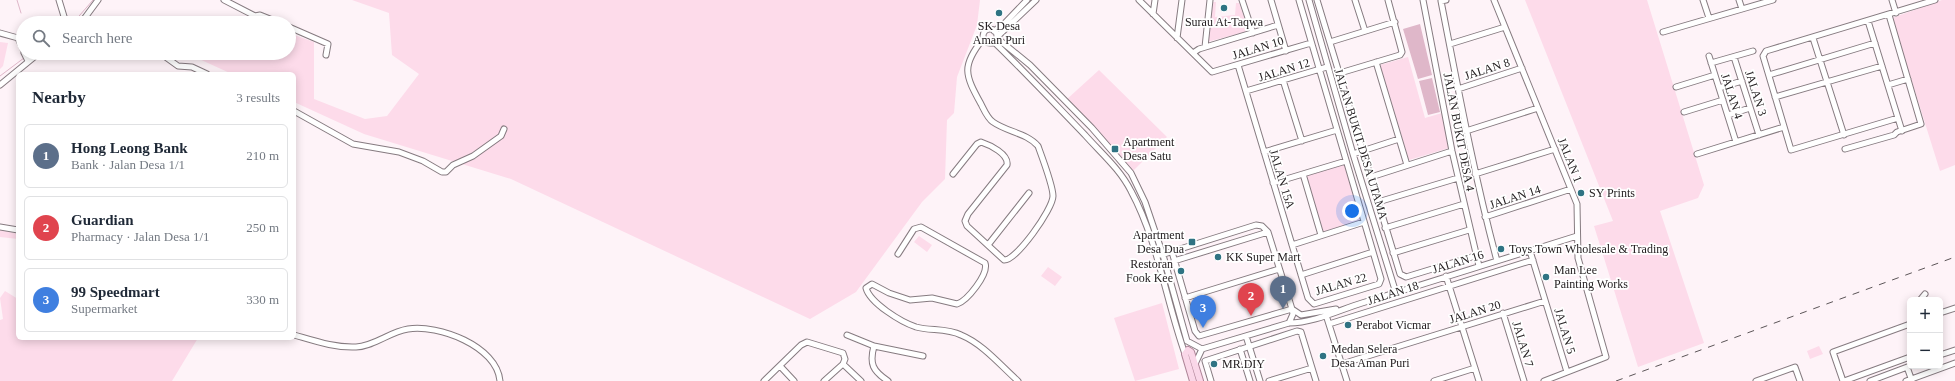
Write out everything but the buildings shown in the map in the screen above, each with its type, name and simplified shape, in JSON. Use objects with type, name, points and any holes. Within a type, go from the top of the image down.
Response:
[{"type":"main road","points":[[1193,381],[1185,354],[1186,350],[1190,350],[1200,381]]},
{"type":"street","points":[[60,0],[64,16]]},
{"type":"street","points":[[86,16],[98,0]]},
{"type":"street","points":[[224,0],[255,16]]},
{"type":"street","points":[[953,174],[981,142],[1005,156],[1008,160],[1007,165],[965,221],[967,226],[1006,260],[1021,248],[1041,222],[1051,205],[1053,196],[1038,146],[1033,140],[991,122],[971,86],[968,73],[968,60],[983,39],[983,35],[986,31],[990,29],[994,31],[1002,26],[1026,0]]},
{"type":"street","points":[[983,39],[987,43],[996,39],[1036,0]]},
{"type":"street","points":[[1139,0],[1193,53],[1205,47],[1278,25]]},
{"type":"street","points":[[1153,14],[1155,0]]},
{"type":"street","points":[[1177,38],[1182,0]]},
{"type":"street","points":[[1205,47],[1210,0]]},
{"type":"street","points":[[1242,0],[1253,33]]},
{"type":"street","points":[[1270,0],[1286,51]]},
{"type":"street","points":[[1299,0],[1373,252],[1301,275]]},
{"type":"street","name":"JALAN BUKIT DESA UTAMA","points":[[1309,0],[1327,67],[1396,293]]},
{"type":"street","name":"JALAN BUKIT DESA UTAMA","points":[[1318,0],[1398,271],[1402,276],[1406,277],[1475,256]]},
{"type":"street","points":[[1355,0],[1365,31]]},
{"type":"street","points":[[1340,73],[1400,55],[1402,49],[1388,0]]},
{"type":"street","name":"JALAN BUKIT DESA 4","points":[[1423,0],[1452,151],[1475,256],[1479,266]]},
{"type":"street","name":"JALAN 1","points":[[1494,0],[1571,189],[1577,209],[1578,258],[1606,357],[1567,372]]},
{"type":"street","points":[[1703,0],[1709,18]]},
{"type":"street","points":[[1738,0],[1742,9]]},
{"type":"street","points":[[1663,32],[1773,0]]},
{"type":"street","points":[[1892,0],[1896,13]]},
{"type":"street","points":[[1898,118],[1791,150],[1764,58],[1766,51],[1935,0]]},
{"type":"street","points":[[1444,1],[1458,89],[1485,217]]},
{"type":"street","points":[[1845,149],[1894,135],[1921,124],[1889,15]]},
{"type":"street","points":[[1868,21],[1902,131]]},
{"type":"street","points":[[1330,42],[1395,22]]},
{"type":"street","points":[[1450,44],[1505,27]]},
{"type":"street","points":[[296,30],[328,44],[326,55]]},
{"type":"street","points":[[994,31],[996,39],[1124,179],[1138,205],[1157,256],[1185,354]]},
{"type":"street","points":[[0,33],[16,37]]},
{"type":"street","points":[[1813,38],[1844,135]]},
{"type":"street","points":[[996,39],[1035,70],[1092,128],[1131,173],[1145,202],[1163,254],[1187,341],[1202,349],[1196,360],[1195,366]]},
{"type":"street","name":"JALAN 10","points":[[1193,53],[1210,71],[1215,72],[1311,43]]},
{"type":"street","points":[[1769,75],[1875,43]]},
{"type":"street","points":[[1711,63],[1753,51]]},
{"type":"street","name":"JALAN 4","points":[[1709,56],[1736,142]]},
{"type":"street","name":"JALAN 3","points":[[1734,57],[1759,135]]},
{"type":"street","points":[[0,85],[22,60]]},
{"type":"street","points":[[170,60],[178,66],[192,67],[203,72]]},
{"type":"street","points":[[1376,62],[1407,166]]},
{"type":"street","name":"JALAN 15A","points":[[1238,65],[1308,298]]},
{"type":"street","points":[[1775,97],[1882,66]]},
{"type":"street","name":"JALAN 12","points":[[1246,91],[1327,67]]},
{"type":"street","name":"JALAN 8","points":[[1458,89],[1522,68]]},
{"type":"street","points":[[1676,87],[1715,75]]},
{"type":"street","points":[[1888,85],[1908,79]]},
{"type":"street","points":[[1283,80],[1302,141]]},
{"type":"street","points":[[1719,88],[1742,81]]},
{"type":"street","points":[[1684,112],[1723,100]]},
{"type":"street","points":[[1466,131],[1538,108]]},
{"type":"street","points":[[1728,115],[1750,108]]},
{"type":"street","points":[[296,112],[353,144],[399,152],[423,161],[442,172],[446,172],[453,165],[473,156],[501,136],[504,129]]},
{"type":"street","points":[[1697,154],[1784,126]]},
{"type":"street","points":[[1264,152],[1337,130]]},
{"type":"street","points":[[1353,154],[1399,139]]},
{"type":"street","points":[[1475,174],[1555,149]]},
{"type":"street","points":[[1371,177],[1452,151]]},
{"type":"street","points":[[1273,183],[1346,161]]},
{"type":"street","points":[[1303,174],[1321,235]]},
{"type":"street","points":[[1378,202],[1458,178]]},
{"type":"street","name":"JALAN 14","points":[[1497,261],[1485,217],[1571,189]]},
{"type":"street","points":[[988,245],[1029,193]]},
{"type":"street","points":[[1385,228],[1464,204]]},
{"type":"street","points":[[1292,244],[1364,222]]},
{"type":"street","points":[[1157,256],[1256,225],[1262,226],[1268,232],[1292,309],[1293,314],[1290,323]]},
{"type":"street","points":[[0,227],[16,230]]},
{"type":"street","points":[[898,254],[914,229],[921,227],[985,263],[987,268],[985,274],[964,300],[957,304],[932,298],[910,300],[889,293],[872,284],[866,288],[867,293],[877,304],[904,322],[916,327],[961,335],[980,347],[1018,381]]},
{"type":"street","points":[[1393,253],[1469,230]]},
{"type":"street","points":[[1174,262],[1268,232]]},
{"type":"street","name":"JALAN 16","points":[[1202,349],[1290,323],[1297,323],[1326,315],[1577,236]]},
{"type":"street","name":"JALAN 5","points":[[1530,251],[1567,372]]},
{"type":"street","points":[[1172,252],[1195,331],[1199,336],[1292,309]]},
{"type":"street","name":"JALAN 22","points":[[1308,298],[1314,304],[1379,284],[1381,282],[1373,252]]},
{"type":"street","name":"JALAN 18","points":[[1329,324],[1533,260]]},
{"type":"street","points":[[1185,298],[1279,269]]},
{"type":"street","points":[[1446,276],[1479,381]]},
{"type":"street","name":"JALAN 20","points":[[1342,364],[1546,300]]},
{"type":"street","name":"JALAN 16","points":[[1292,309],[1301,315],[1345,308]]},
{"type":"street","points":[[1943,312],[1955,308]]},
{"type":"street","name":"JALAN 7","points":[[1503,314],[1524,381]]},
{"type":"street","points":[[1326,315],[1347,381]]},
{"type":"street","points":[[1907,325],[1833,352],[1844,381],[1907,358]]},
{"type":"street","points":[[296,336],[323,344],[359,347],[371,344],[394,332],[407,329],[419,328],[434,330],[450,335],[481,349],[492,360],[498,371],[500,381]]},
{"type":"street","points":[[1210,381],[1205,361],[1297,331],[1301,332],[1316,381]]},
{"type":"street","points":[[847,335],[874,346],[922,356]]},
{"type":"street","points":[[1246,336],[1260,381]]},
{"type":"street","points":[[1181,343],[1187,341]]},
{"type":"street","points":[[764,381],[807,342],[843,353],[845,359],[843,364],[824,381]]},
{"type":"street","points":[[874,346],[871,356],[874,370],[888,381]]},
{"type":"street","points":[[1240,350],[1250,381]]},
{"type":"street","points":[[1943,354],[1955,350]]},
{"type":"street","points":[[843,364],[861,381]]},
{"type":"street","points":[[1908,369],[1910,380],[1922,378],[1955,364]]},
{"type":"street","points":[[780,366],[794,381]]},
{"type":"street","points":[[1756,381],[1795,367],[1800,381]]},
{"type":"street","points":[[1870,381],[1907,367]]},
{"type":"street","points":[[1269,381],[1312,368]]},
{"type":"street","points":[[1434,381],[1475,368]]},
{"type":"street","points":[[1544,381],[1567,372]]},
{"type":"shaded area","points":[[352,0],[980,0],[977,25],[957,77],[954,113],[947,120],[945,179],[922,202],[856,292],[810,319],[511,179],[364,134],[296,103],[296,72],[228,72],[201,60],[296,60],[296,36],[314,42],[314,99],[365,119],[387,116],[419,74],[392,55],[389,13]]},
{"type":"shaded area","points":[[1525,0],[1647,0],[1704,185],[1698,198],[1660,211],[1704,343],[1638,367],[1594,226],[1613,221]]},
{"type":"shaded area","points":[[1942,0],[1955,0],[1955,165],[1940,171],[1892,18]]},
{"type":"shaded area","points":[[1211,2],[1216,2],[1215,17],[1235,15],[1236,3],[1239,3],[1247,25],[1245,32],[1207,42]]},
{"type":"shaded area","points":[[1420,24],[1432,75],[1418,79],[1403,29]]},
{"type":"shaded area","points":[[0,42],[8,43],[3,66],[0,69]]},
{"type":"shaded area","points":[[1408,57],[1425,118],[1442,113],[1449,148],[1409,160],[1380,65]]},
{"type":"shaded area","points":[[1099,70],[1167,137],[1131,173],[1066,100]]},
{"type":"shaded area","points":[[1432,78],[1440,112],[1428,115],[1419,81]]},
{"type":"shaded area","points":[[1346,161],[1364,222],[1321,235],[1303,174]]},
{"type":"shaded area","points":[[0,229],[16,233],[16,239],[0,237]]},
{"type":"shaded area","points":[[919,236],[932,245],[927,252],[914,242]]},
{"type":"shaded area","points":[[1048,267],[1062,277],[1055,286],[1041,276]]},
{"type":"shaded area","points":[[5,291],[16,298],[16,340],[197,340],[172,381],[0,381],[0,320],[3,319],[0,298]]},
{"type":"shaded area","points":[[1162,303],[1179,369],[1135,381],[1114,318]]},
{"type":"shaded area","points":[[1819,346],[1823,354],[1810,359],[1807,351]]},
{"type":"waterway","points":[[17,0],[21,13]]},
{"type":"waterway","points":[[79,16],[93,0]]},
{"type":"waterway","points":[[0,76],[21,60]]},
{"type":"railway","points":[[1616,381],[1955,257]]},
{"type":"place","name":"Surau At-Taqwa","points":[[1224,8]]},
{"type":"place","name":"SK Desa Aman Puri","points":[[999,13]]},
{"type":"place","name":"Apartment Desa Satu","points":[[1115,149]]},
{"type":"place","name":"SY Prints","points":[[1581,193]]},
{"type":"place","name":"Apartment Desa Dua","points":[[1192,242]]},
{"type":"place","name":"Toys Town Wholesale & Trading","points":[[1501,249]]},
{"type":"place","name":"KK Super Mart","points":[[1218,257]]},
{"type":"place","name":"Restoran Fook Kee","points":[[1181,271]]},
{"type":"place","name":"Man Lee Painting Works","points":[[1546,277]]},
{"type":"place","name":"Hong Leong Bank","points":[[1283,309]]},
{"type":"place","name":"Guardian","points":[[1251,316]]},
{"type":"place","name":"Perabot Vicmar","points":[[1348,325]]},
{"type":"place","name":"99 Speedmart","points":[[1203,328]]},
{"type":"place","name":"Medan Selera Desa Aman Puri","points":[[1323,356]]},
{"type":"place","name":"MR.DIY","points":[[1214,364]]}]
